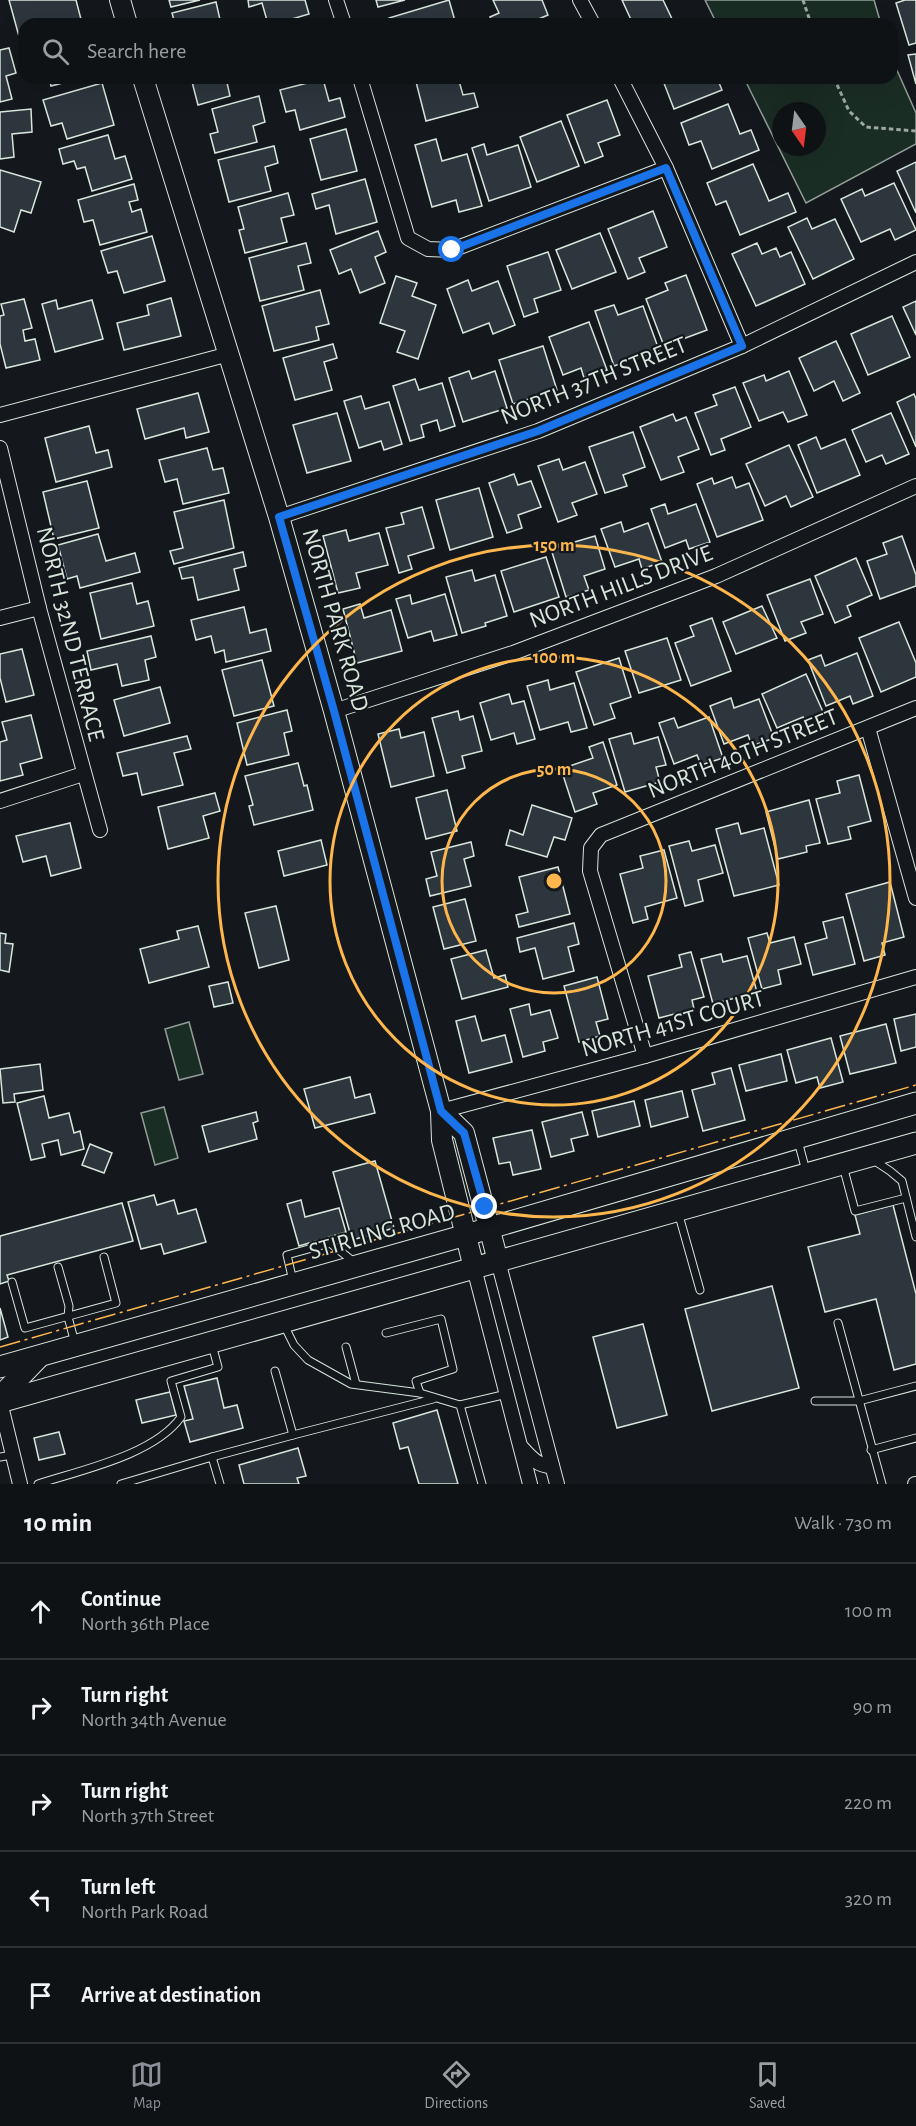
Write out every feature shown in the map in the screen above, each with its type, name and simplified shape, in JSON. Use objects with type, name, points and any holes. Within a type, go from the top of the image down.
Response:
[{"type":"main road","name":"STIRLING ROAD","points":[[0,1367],[466,1235],[916,1103]]},
{"type":"main road","points":[[0,1402],[916,1143]]},
{"type":"main road","points":[[0,1402],[5,1392],[41,1356]]},
{"type":"street","points":[[120,0],[125,18]]},
{"type":"street","points":[[336,0],[342,18]]},
{"type":"street","points":[[580,0],[590,18]]},
{"type":"street","name":"NORTH PARK ROAD","points":[[145,84],[279,517],[334,711],[441,1111],[442,1140],[474,1268]]},
{"type":"street","points":[[362,84],[408,238],[428,249],[452,250],[666,168]]},
{"type":"street","points":[[623,84],[666,168],[742,346]]},
{"type":"street","name":"NORTH 37TH STREET","points":[[279,517],[538,431],[742,346],[916,262]]},
{"type":"street","points":[[0,415],[229,354]]},
{"type":"street","name":"NORTH 32ND TERRACE","points":[[0,448],[39,608],[100,830]]},
{"type":"street","name":"NORTH HILLS DRIVE","points":[[334,711],[513,653],[716,576],[916,486]]},
{"type":"street","points":[[0,618],[39,608]]},
{"type":"street","name":"NORTH 40TH STREET","points":[[645,1056],[590,872],[591,848],[601,835],[916,708]]},
{"type":"street","points":[[868,728],[916,898]]},
{"type":"street","points":[[0,801],[83,774]]},
{"type":"street","name":"NORTH 41ST COURT","points":[[441,1111],[645,1056],[916,977]]},
{"type":"street","points":[[441,1111],[464,1133],[557,1484]]},
{"type":"street","points":[[474,1268],[530,1484]]},
{"type":"street","points":[[0,1402],[6,1456],[20,1484]]},
{"type":"street","points":[[520,1446],[531,1459],[542,1466],[552,1466]]},
{"type":"lane","points":[[797,1138],[806,1174]]},
{"type":"lane","points":[[867,1156],[902,1181],[916,1238]]},
{"type":"lane","points":[[842,1163],[855,1211],[906,1198]]},
{"type":"lane","points":[[678,1209],[700,1290]]},
{"type":"lane","points":[[294,1284],[286,1255],[330,1243],[358,1266]]},
{"type":"lane","points":[[12,1282],[25,1328],[68,1317],[116,1303],[104,1257]]},
{"type":"lane","points":[[58,1267],[69,1306],[68,1317],[76,1346]]},
{"type":"lane","points":[[386,1333],[441,1319],[453,1369],[416,1381],[420,1393]]},
{"type":"lane","points":[[283,1323],[294,1346],[308,1360],[351,1384],[420,1393],[460,1405],[507,1394]]},
{"type":"lane","points":[[838,1323],[882,1484]]},
{"type":"lane","points":[[38,1484],[132,1454],[173,1428],[181,1417],[171,1381],[219,1367],[212,1343]]},
{"type":"lane","points":[[346,1347],[356,1384]]},
{"type":"lane","points":[[275,1371],[293,1435]]},
{"type":"lane","points":[[814,1401],[859,1401],[916,1386]]},
{"type":"lane","points":[[121,1484],[212,1457],[434,1398]]},
{"type":"lane","points":[[460,1405],[482,1484]]},
{"type":"lane","points":[[871,1450],[916,1438]]},
{"type":"lane","points":[[212,1457],[220,1484]]},
{"type":"path","points":[[803,0],[809,18]]},
{"type":"path","points":[[837,84],[849,111],[866,127],[916,131]]},
{"type":"green space","points":[[705,0],[874,0],[879,18],[714,18]]},
{"type":"green space","points":[[898,72],[916,113],[916,144],[806,203],[783,156],[826,156],[826,102],[772,102],[772,134],[747,84],[898,84]]},
{"type":"green space","points":[[189,1022],[203,1074],[179,1080],[165,1029]]},
{"type":"green space","points":[[164,1107],[178,1158],[155,1165],[141,1113]]},
{"type":"building","points":[[9,0],[76,0],[81,18],[18,18],[18,33]]},
{"type":"building","points":[[169,0],[200,0],[171,7]]},
{"type":"building","points":[[248,0],[305,0],[309,14],[295,18],[266,18],[262,3],[249,7]]},
{"type":"building","points":[[376,0],[405,0],[378,7]]},
{"type":"building","points":[[449,0],[454,18],[389,18]]},
{"type":"building","points":[[493,0],[542,0],[548,15],[541,18],[490,18],[499,13]]},
{"type":"building","points":[[622,0],[663,0],[672,18],[630,18]]},
{"type":"building","points":[[916,0],[916,43],[909,45],[896,3]]},
{"type":"building","points":[[216,2],[220,18],[173,18],[172,13]]},
{"type":"building","points":[[9,48],[16,73],[6,76],[12,99],[0,102],[0,50]]},
{"type":"building","points":[[916,54],[916,84],[908,55]]},
{"type":"building","points":[[102,84],[114,125],[67,139],[62,123],[51,126],[43,100]]},
{"type":"building","points":[[193,84],[227,84],[230,96],[198,105]]},
{"type":"building","points":[[303,84],[324,84],[329,101],[340,98],[345,117],[300,130],[295,110],[286,112],[280,90]]},
{"type":"building","points":[[417,84],[460,84],[463,95],[474,93],[478,107],[426,121]]},
{"type":"building","points":[[664,84],[720,84],[722,90],[674,109]]},
{"type":"building","points":[[259,96],[265,122],[253,126],[257,142],[215,153],[210,134],[218,132],[212,109]]},
{"type":"building","points":[[607,100],[620,135],[598,143],[603,156],[585,163],[567,115]]},
{"type":"building","points":[[728,104],[740,134],[751,130],[759,150],[712,169],[701,141],[689,145],[681,123]]},
{"type":"building","points":[[31,109],[32,132],[12,134],[14,157],[0,159],[0,112]]},
{"type":"building","points":[[561,121],[579,166],[537,182],[520,137]]},
{"type":"building","points":[[346,129],[357,171],[321,180],[310,139]]},
{"type":"building","points":[[108,135],[115,159],[125,156],[132,179],[92,191],[85,167],[77,169],[74,161],[63,164],[59,149]]},
{"type":"building","points":[[436,139],[442,161],[467,154],[482,206],[459,212],[456,200],[432,207],[415,145]]},
{"type":"building","points":[[484,144],[487,155],[518,145],[531,187],[489,201],[472,148]]},
{"type":"building","points":[[274,146],[278,163],[265,167],[271,191],[229,202],[218,160]]},
{"type":"building","points":[[916,162],[916,213],[897,171]]},
{"type":"building","points":[[753,164],[769,201],[788,193],[796,212],[740,235],[726,201],[716,205],[707,183]]},
{"type":"building","points":[[0,170],[41,182],[31,213],[21,210],[14,232],[0,227]]},
{"type":"building","points":[[365,179],[377,222],[336,234],[329,205],[316,209],[312,194]]},
{"type":"building","points":[[894,183],[916,230],[895,240],[890,229],[861,242],[841,199],[862,189],[865,196]]},
{"type":"building","points":[[134,184],[138,200],[129,202],[132,212],[141,209],[147,232],[100,245],[93,220],[84,222],[78,200]]},
{"type":"building","points":[[288,193],[294,215],[281,218],[287,242],[245,253],[239,230],[244,229],[238,207]]},
{"type":"building","points":[[653,211],[667,247],[639,258],[645,272],[628,279],[608,229]]},
{"type":"building","points":[[807,218],[812,229],[835,219],[854,259],[813,279],[788,227]]},
{"type":"building","points":[[378,231],[386,252],[375,257],[385,283],[360,293],[351,269],[339,274],[330,250]]},
{"type":"building","points":[[600,233],[616,272],[572,289],[556,250]]},
{"type":"building","points":[[152,236],[165,281],[124,293],[117,271],[108,273],[101,251]]},
{"type":"building","points":[[306,243],[311,263],[298,266],[304,290],[260,301],[249,258]]},
{"type":"building","points":[[757,243],[762,254],[776,248],[780,257],[791,252],[805,284],[756,306],[732,254]]},
{"type":"building","points":[[548,252],[561,290],[534,299],[538,312],[524,317],[507,266]]},
{"type":"building","points":[[686,275],[707,330],[664,346],[646,299],[668,290],[665,283]]},
{"type":"building","points":[[396,276],[417,283],[412,296],[436,305],[418,359],[397,352],[405,331],[380,323]]},
{"type":"building","points":[[468,280],[472,291],[498,281],[515,325],[493,334],[489,323],[463,333],[447,289]]},
{"type":"building","points":[[320,290],[329,324],[316,327],[319,340],[274,351],[262,306]]},
{"type":"building","points":[[171,298],[181,336],[124,350],[117,323],[149,315],[147,305]]},
{"type":"building","points":[[24,299],[32,328],[23,330],[25,341],[35,339],[40,360],[6,368],[0,344],[0,316],[4,315],[1,304]]},
{"type":"building","points":[[56,300],[58,309],[92,300],[103,339],[55,352],[42,304]]},
{"type":"building","points":[[916,301],[916,335],[903,307]]},
{"type":"building","points":[[614,305],[618,315],[643,306],[659,350],[614,366],[595,311]]},
{"type":"building","points":[[892,316],[910,357],[868,375],[851,334]]},
{"type":"building","points":[[589,322],[607,370],[584,378],[581,368],[563,375],[549,337]]},
{"type":"building","points":[[836,341],[860,393],[843,401],[834,381],[814,391],[799,358]]},
{"type":"building","points":[[333,344],[337,358],[324,362],[332,390],[295,400],[283,358]]},
{"type":"building","points":[[543,346],[557,390],[513,404],[499,360]]},
{"type":"building","points":[[469,371],[472,379],[495,371],[507,408],[463,422],[449,378]]},
{"type":"building","points":[[789,371],[807,415],[788,422],[783,412],[759,421],[743,383],[764,375],[766,381]]},
{"type":"building","points":[[415,379],[419,390],[442,383],[455,426],[440,431],[437,420],[421,425],[424,437],[410,441],[393,386]]},
{"type":"building","points":[[735,387],[751,427],[721,439],[725,450],[711,455],[695,413],[717,405],[713,395]]},
{"type":"building","points":[[198,393],[209,432],[186,438],[184,428],[145,439],[137,409]]},
{"type":"building","points":[[914,394],[916,399],[916,447],[897,402]]},
{"type":"building","points":[[361,396],[365,409],[389,402],[402,444],[384,450],[381,441],[359,448],[344,401]]},
{"type":"building","points":[[337,413],[351,461],[307,473],[293,425]]},
{"type":"building","points":[[891,413],[909,454],[886,464],[882,455],[866,462],[852,430]]},
{"type":"building","points":[[673,414],[676,421],[686,417],[699,449],[678,457],[684,472],[661,480],[640,427]]},
{"type":"building","points":[[89,426],[96,453],[108,450],[112,467],[56,482],[45,438]]},
{"type":"building","points":[[633,432],[645,467],[623,475],[627,486],[605,493],[589,447]]},
{"type":"building","points":[[816,437],[821,449],[845,439],[860,475],[817,493],[798,445]]},
{"type":"building","points":[[789,445],[813,497],[791,507],[786,496],[765,506],[746,464]]},
{"type":"building","points":[[207,448],[213,470],[223,468],[229,493],[183,504],[177,479],[165,482],[159,460]]},
{"type":"building","points":[[559,459],[563,470],[585,462],[597,494],[572,503],[577,515],[558,522],[538,466]]},
{"type":"building","points":[[514,474],[518,485],[531,481],[541,507],[518,515],[522,528],[507,533],[489,483]]},
{"type":"building","points":[[732,477],[736,488],[749,483],[763,520],[717,537],[697,484],[712,478],[714,484]]},
{"type":"building","points":[[87,481],[99,528],[54,539],[43,492]]},
{"type":"building","points":[[479,488],[493,537],[450,550],[436,500]]},
{"type":"building","points":[[224,500],[234,548],[174,564],[170,551],[183,548],[174,512]]},
{"type":"building","points":[[665,504],[668,514],[696,504],[710,542],[689,549],[686,540],[665,548],[651,509]]},
{"type":"building","points":[[422,507],[434,548],[408,556],[412,569],[399,573],[386,528],[404,524],[401,513]]},
{"type":"building","points":[[621,522],[624,532],[648,523],[662,562],[642,569],[639,559],[615,567],[601,529]]},
{"type":"building","points":[[346,530],[349,541],[379,533],[388,565],[356,573],[360,588],[338,593],[323,536]]},
{"type":"building","points":[[98,534],[106,561],[135,553],[140,572],[80,588],[77,576],[67,579],[58,545]]},
{"type":"building","points":[[595,536],[605,569],[584,576],[589,590],[566,597],[551,549]]},
{"type":"building","points":[[902,536],[916,575],[916,586],[880,599],[867,561],[887,554],[883,543]]},
{"type":"building","points":[[243,552],[246,566],[234,569],[239,590],[198,600],[193,577],[182,579],[179,568]]},
{"type":"building","points":[[546,557],[559,597],[514,612],[501,571]]},
{"type":"building","points":[[856,558],[872,595],[847,606],[851,616],[835,623],[815,576]]},
{"type":"building","points":[[472,570],[475,581],[495,575],[507,616],[485,623],[486,626],[462,633],[446,577]]},
{"type":"building","points":[[810,579],[823,614],[801,622],[806,633],[785,641],[767,595]]},
{"type":"building","points":[[132,583],[137,604],[148,601],[154,626],[101,639],[90,593]]},
{"type":"building","points":[[445,594],[457,635],[434,641],[431,631],[408,638],[396,599],[410,595],[412,604]]},
{"type":"building","points":[[360,604],[364,618],[391,610],[402,651],[357,663],[343,609]]},
{"type":"building","points":[[762,606],[777,638],[736,654],[723,622]]},
{"type":"building","points":[[244,607],[250,633],[266,629],[271,651],[226,662],[224,650],[215,653],[211,636],[196,640],[191,620]]},
{"type":"building","points":[[712,618],[731,671],[691,686],[675,643],[694,636],[690,626]]},
{"type":"building","points":[[899,622],[916,663],[916,677],[881,692],[859,638]]},
{"type":"building","points":[[151,636],[156,657],[145,660],[149,680],[122,686],[117,664],[91,670],[87,651]]},
{"type":"building","points":[[667,638],[681,680],[639,693],[625,651]]},
{"type":"building","points":[[22,649],[34,695],[6,702],[0,678],[0,654]]},
{"type":"building","points":[[857,653],[873,696],[853,704],[850,696],[826,706],[808,660],[821,655],[825,666]]},
{"type":"building","points":[[619,658],[631,697],[610,704],[615,718],[594,725],[576,672]]},
{"type":"building","points":[[262,660],[274,706],[234,716],[222,670]]},
{"type":"building","points":[[806,674],[824,714],[805,722],[803,717],[777,728],[762,694]]},
{"type":"building","points":[[548,680],[550,690],[574,683],[587,728],[571,732],[568,722],[540,730],[527,686]]},
{"type":"building","points":[[160,687],[170,723],[124,736],[114,700]]},
{"type":"building","points":[[509,694],[512,704],[524,701],[535,739],[517,744],[514,733],[491,740],[480,703]]},
{"type":"building","points":[[731,698],[734,708],[759,699],[774,738],[752,746],[748,735],[724,744],[710,706]]},
{"type":"building","points":[[287,710],[292,731],[284,733],[289,755],[247,765],[237,723]]},
{"type":"building","points":[[458,711],[460,720],[473,716],[482,751],[462,756],[465,768],[447,773],[432,718]]},
{"type":"building","points":[[31,715],[42,758],[20,764],[23,775],[0,781],[0,742],[7,740],[2,722]]},
{"type":"building","points":[[709,717],[723,758],[701,765],[697,755],[674,764],[659,723],[674,718],[678,728]]},
{"type":"building","points":[[399,729],[401,738],[424,732],[434,776],[391,787],[378,734]]},
{"type":"building","points":[[631,733],[634,744],[658,737],[666,765],[656,767],[660,782],[625,792],[609,739]]},
{"type":"building","points":[[187,736],[191,749],[174,753],[183,785],[142,795],[137,773],[123,776],[117,753]]},
{"type":"building","points":[[603,742],[617,785],[593,793],[597,804],[575,812],[561,769],[593,758],[589,747]]},
{"type":"building","points":[[298,763],[304,786],[307,785],[313,810],[254,825],[249,806],[253,805],[245,776]]},
{"type":"building","points":[[859,775],[871,821],[848,827],[851,839],[828,844],[816,799],[840,793],[837,781]]},
{"type":"building","points":[[447,790],[457,831],[426,839],[416,798]]},
{"type":"building","points":[[215,793],[220,811],[203,816],[209,838],[168,849],[158,807]]},
{"type":"building","points":[[809,800],[820,843],[806,846],[807,852],[778,859],[766,812]]},
{"type":"building","points":[[532,805],[572,818],[565,840],[554,837],[547,857],[506,845],[510,830],[523,835]]},
{"type":"building","points":[[70,823],[81,868],[51,876],[46,856],[23,862],[16,836]]},
{"type":"building","points":[[738,823],[741,834],[764,828],[779,885],[734,896],[716,829]]},
{"type":"building","points":[[321,840],[327,865],[284,876],[278,851]]},
{"type":"building","points":[[689,841],[692,851],[715,845],[723,873],[698,880],[703,901],[685,906],[669,846]]},
{"type":"building","points":[[471,842],[474,856],[464,859],[471,886],[430,896],[426,879],[437,876],[431,852]]},
{"type":"building","points":[[664,850],[677,898],[645,907],[648,919],[633,923],[620,874],[643,868],[640,856]]},
{"type":"building","points":[[558,867],[570,914],[519,927],[516,915],[528,912],[519,877]]},
{"type":"building","points":[[890,882],[904,937],[882,943],[885,955],[864,961],[846,894]]},
{"type":"building","points":[[465,899],[476,941],[444,949],[433,907]]},
{"type":"building","points":[[276,906],[289,960],[259,968],[245,913]]},
{"type":"building","points":[[843,917],[855,964],[813,975],[805,944],[827,938],[823,922]]},
{"type":"building","points":[[574,923],[579,944],[568,947],[574,971],[543,979],[535,948],[520,952],[517,938]]},
{"type":"building","points":[[198,926],[209,967],[149,983],[140,949],[179,939],[177,931]]},
{"type":"building","points":[[0,933],[6,934],[5,943],[13,944],[9,972],[0,970]]},
{"type":"building","points":[[767,933],[770,943],[794,937],[801,964],[778,970],[781,984],[762,989],[748,938]]},
{"type":"building","points":[[486,950],[494,978],[505,975],[508,987],[462,999],[451,959]]},
{"type":"building","points":[[691,952],[704,997],[692,1000],[694,1009],[659,1018],[648,976],[682,967],[679,955]]},
{"type":"building","points":[[721,954],[723,962],[747,956],[757,992],[713,1004],[701,959]]},
{"type":"building","points":[[597,977],[608,1019],[596,1022],[600,1036],[579,1042],[564,986]]},
{"type":"building","points":[[228,982],[233,1003],[214,1007],[209,986]]},
{"type":"building","points":[[529,1004],[531,1015],[550,1010],[558,1038],[543,1042],[545,1051],[523,1057],[510,1009]]},
{"type":"building","points":[[916,1014],[916,1047],[901,1051],[894,1019]]},
{"type":"building","points":[[475,1016],[482,1041],[505,1035],[512,1062],[469,1073],[456,1021]]},
{"type":"building","points":[[886,1024],[896,1063],[850,1074],[840,1036]]},
{"type":"building","points":[[831,1038],[843,1082],[820,1088],[817,1077],[796,1083],[787,1050]]},
{"type":"building","points":[[781,1054],[787,1081],[746,1091],[739,1065]]},
{"type":"building","points":[[40,1064],[43,1090],[14,1094],[15,1102],[3,1103],[0,1069]]},
{"type":"building","points":[[731,1068],[745,1120],[703,1131],[692,1090],[715,1084],[712,1073]]},
{"type":"building","points":[[350,1077],[355,1098],[370,1094],[375,1113],[315,1128],[304,1089]]},
{"type":"building","points":[[682,1091],[688,1117],[651,1127],[645,1100]]},
{"type":"building","points":[[44,1096],[49,1118],[69,1113],[74,1133],[80,1131],[84,1149],[61,1155],[58,1140],[42,1144],[45,1157],[31,1160],[17,1103]]},
{"type":"building","points":[[634,1101],[640,1126],[598,1137],[592,1111]]},
{"type":"building","points":[[256,1112],[258,1121],[253,1123],[257,1139],[209,1152],[202,1126]]},
{"type":"building","points":[[582,1112],[588,1135],[571,1139],[574,1151],[551,1157],[542,1122]]},
{"type":"building","points":[[532,1130],[541,1169],[513,1175],[510,1162],[499,1164],[493,1138]]},
{"type":"building","points":[[90,1144],[112,1153],[104,1173],[82,1165]]},
{"type":"building","points":[[375,1161],[394,1228],[352,1240],[333,1172]]},
{"type":"building","points":[[154,1195],[157,1205],[174,1200],[178,1214],[196,1209],[206,1242],[164,1254],[161,1244],[141,1249],[128,1202]]},
{"type":"building","points":[[301,1200],[305,1217],[339,1208],[346,1232],[299,1246],[287,1204]]},
{"type":"building","points":[[122,1203],[133,1241],[7,1275],[9,1281],[0,1284],[0,1236]]},
{"type":"building","points":[[893,1205],[916,1294],[916,1364],[894,1370],[876,1299],[825,1312],[808,1247],[860,1234],[855,1215]]},
{"type":"building","points":[[772,1286],[799,1388],[712,1411],[685,1309]]},
{"type":"building","points":[[0,1308],[8,1337],[0,1340]]},
{"type":"building","points":[[643,1324],[667,1415],[617,1428],[593,1337]]},
{"type":"building","points":[[217,1378],[224,1408],[237,1405],[243,1428],[190,1442],[184,1421],[193,1419],[184,1386]]},
{"type":"building","points":[[170,1392],[176,1415],[142,1423],[136,1400]]},
{"type":"building","points":[[437,1410],[458,1484],[419,1484],[408,1447],[400,1449],[393,1423]]},
{"type":"building","points":[[59,1432],[65,1454],[39,1460],[34,1438]]},
{"type":"building","points":[[298,1448],[306,1476],[297,1478],[299,1484],[244,1484],[239,1465]]},
{"type":"power","points":[[0,1347],[916,1085]]},
{"type":"route","points":[[452,250],[666,168],[742,346],[538,431],[279,517],[334,711],[441,1111],[464,1133],[485,1207]]}]
